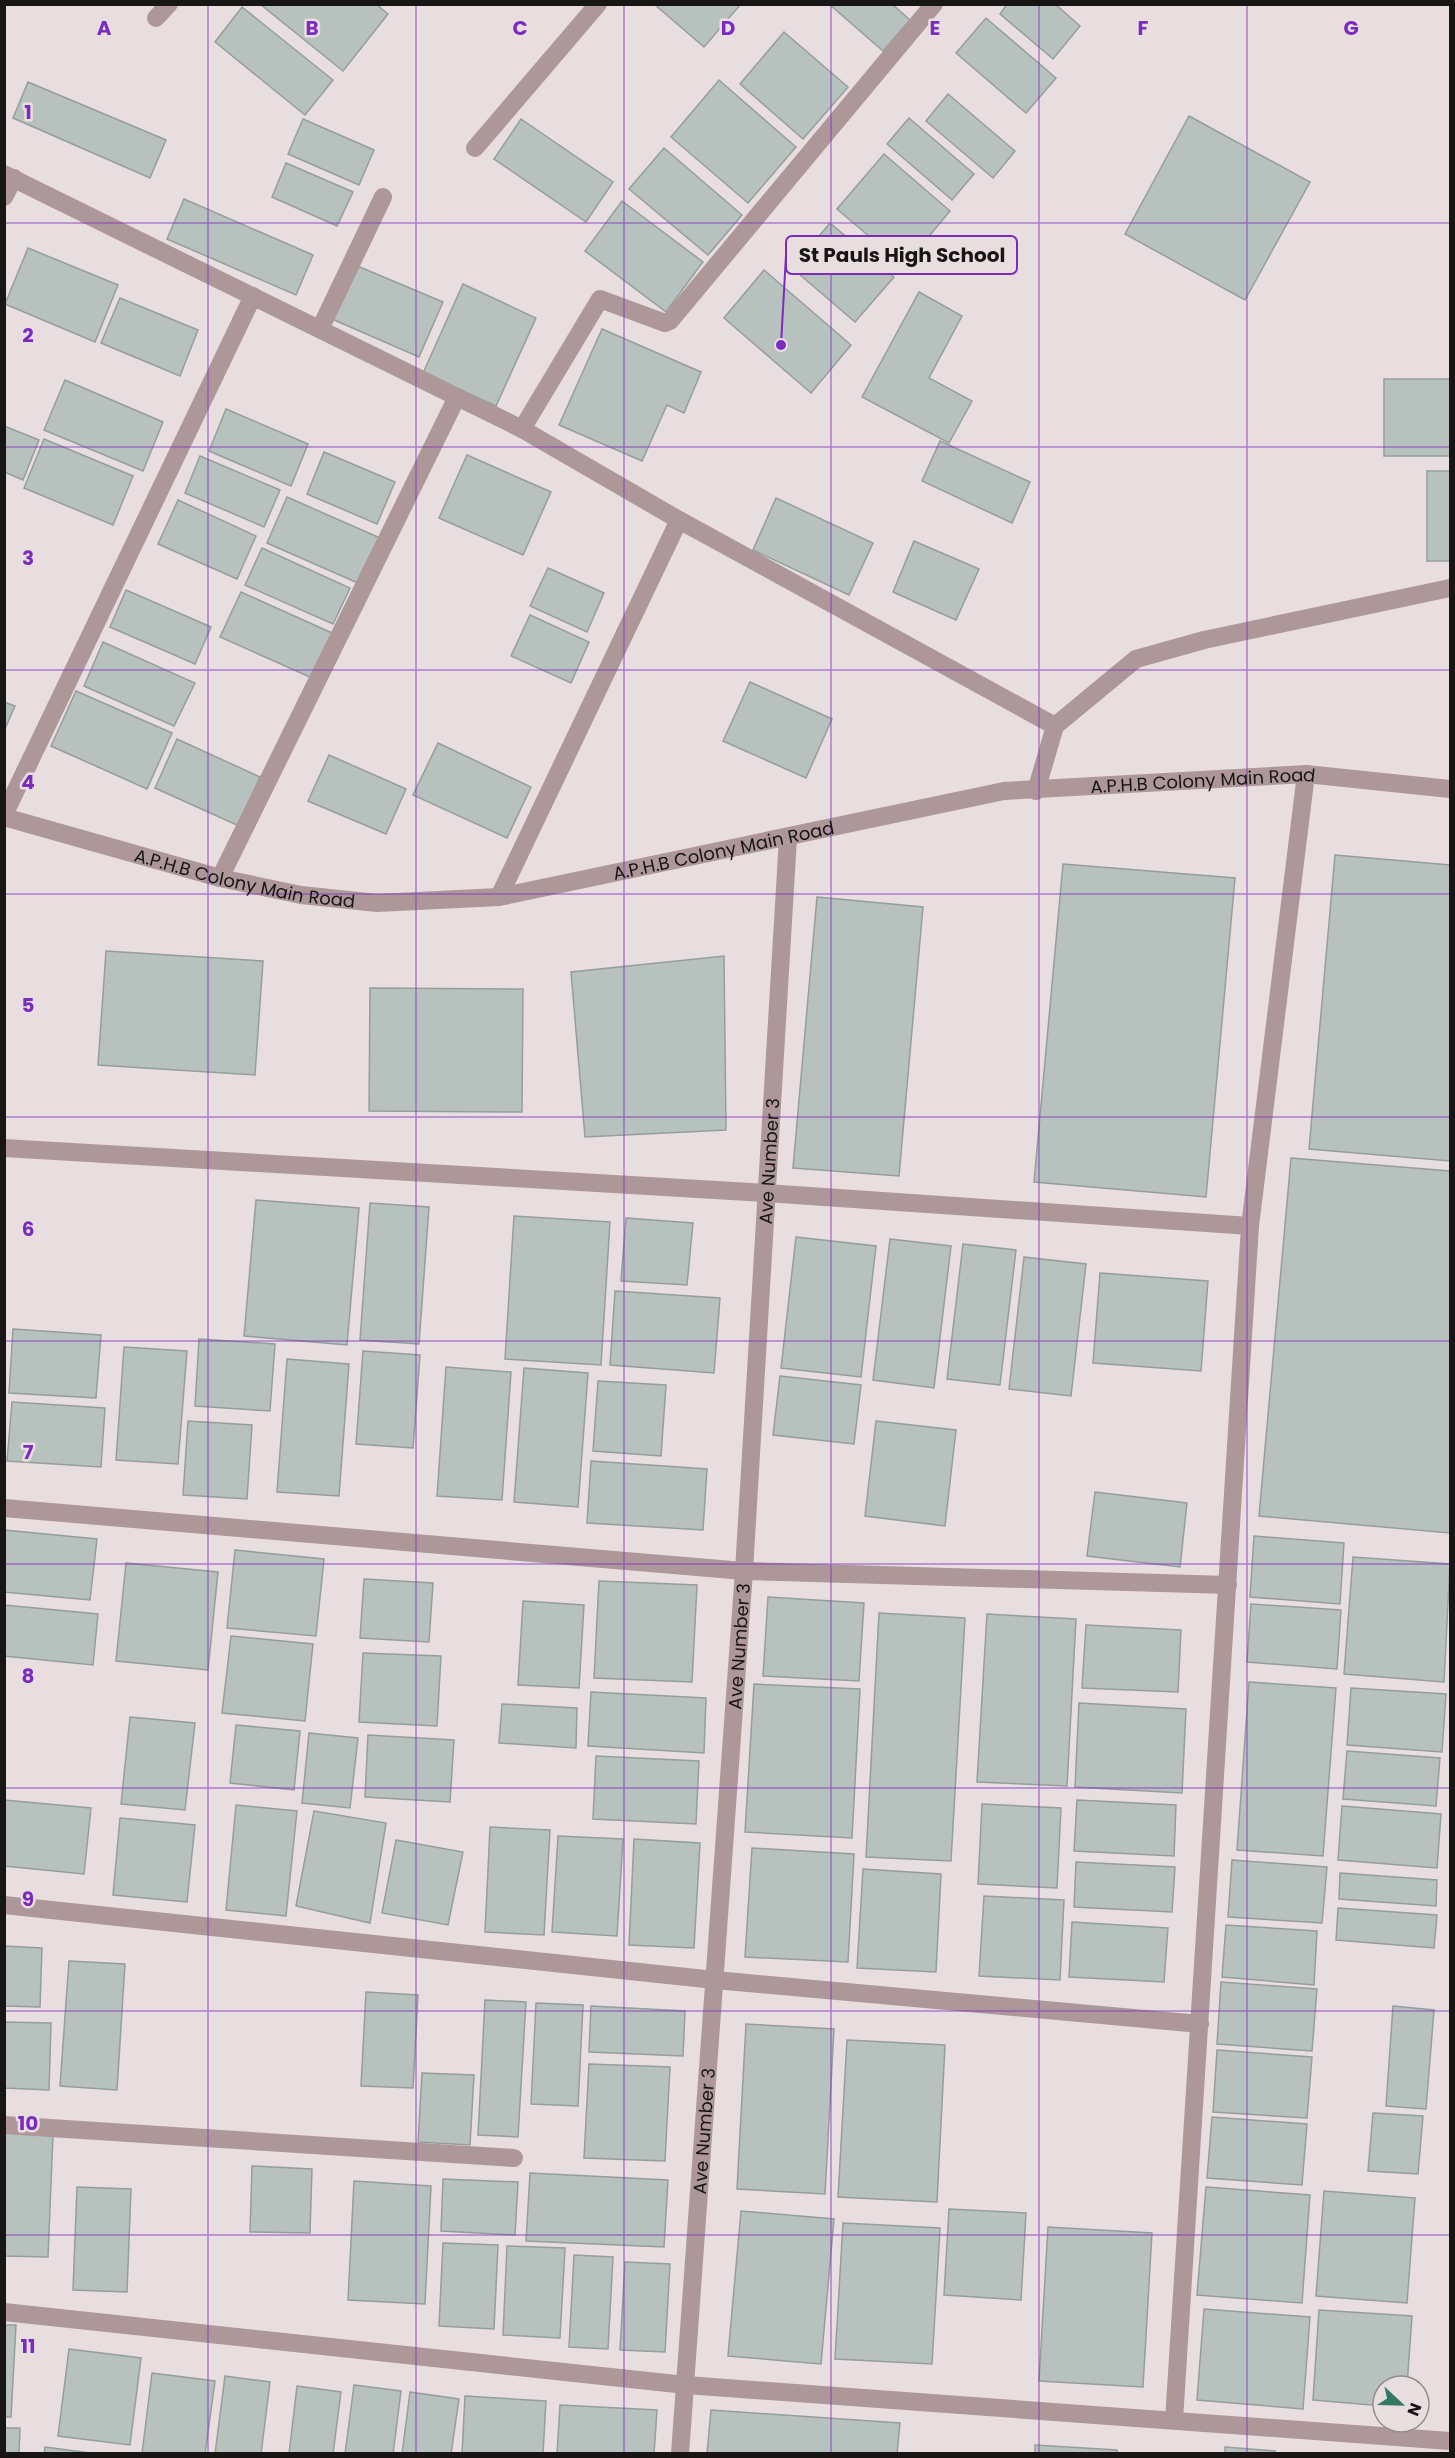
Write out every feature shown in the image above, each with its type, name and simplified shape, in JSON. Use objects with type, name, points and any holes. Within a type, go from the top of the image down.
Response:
[{"type":"street","points":[[475,148],[598,4]]},
{"type":"street","points":[[522,429],[600,299],[665,323],[670,321],[934,4]]},
{"type":"street","points":[[4,198],[9,176],[522,429],[679,520],[1054,726]]},
{"type":"street","points":[[320,329],[383,197]]},
{"type":"street","points":[[4,816],[253,296]]},
{"type":"street","points":[[220,878],[457,397]]},
{"type":"street","points":[[499,897],[679,520]]},
{"type":"street","points":[[1036,791],[1054,726],[1136,659],[1204,640],[1450,588]]},
{"type":"street","points":[[1174,2420],[1250,1226],[1306,774]]},
{"type":"street","name":"A.P.H.B Colony Main Road","points":[[4,816],[220,878],[301,896],[377,903],[499,897],[1004,791],[1306,774],[1450,789]]},
{"type":"street","name":"Ave Number 3","points":[[680,2454],[744,1571],[788,838]]},
{"type":"street","points":[[4,1148],[766,1193],[1250,1226]]},
{"type":"street","points":[[4,1508],[744,1571],[1228,1585]]},
{"type":"street","points":[[4,1905],[715,1980],[1200,2024]]},
{"type":"street","points":[[4,2125],[514,2158]]},
{"type":"street","points":[[4,2313],[686,2385],[1450,2441]]},
{"type":"building","points":[[260,4],[376,4],[388,14],[343,71]]},
{"type":"building","points":[[654,4],[741,4],[704,47]]},
{"type":"building","points":[[829,4],[892,4],[910,20],[883,51]]},
{"type":"building","points":[[1007,4],[1055,4],[1080,26],[1053,59],[1000,14]]},
{"type":"building","points":[[242,7],[333,80],[305,115],[215,42]]},
{"type":"building","points":[[986,18],[1056,78],[1026,113],[956,53]]},
{"type":"building","points":[[784,32],[848,87],[803,139],[740,84]]},
{"type":"building","points":[[719,80],[796,147],[748,203],[671,137]]},
{"type":"building","points":[[28,82],[166,140],[150,178],[13,118]]},
{"type":"building","points":[[948,94],[1015,151],[993,178],[926,121]]},
{"type":"building","points":[[1189,116],[1310,182],[1245,300],[1125,234]]},
{"type":"building","points":[[909,118],[974,174],[952,200],[887,144]]},
{"type":"building","points":[[303,119],[374,150],[359,185],[288,154]]},
{"type":"building","points":[[521,119],[613,182],[586,222],[494,159]]},
{"type":"building","points":[[664,148],[742,215],[708,255],[629,189]]},
{"type":"building","points":[[884,154],[950,211],[904,266],[837,209]]},
{"type":"building","points":[[286,163],[353,192],[337,226],[272,197]]},
{"type":"building","points":[[184,199],[313,255],[296,295],[167,239]]},
{"type":"building","points":[[622,201],[703,262],[666,312],[585,251]]},
{"type":"building","points":[[830,223],[894,277],[855,322],[792,268]]},
{"type":"building","points":[[28,248],[118,285],[95,342],[5,304]]},
{"type":"building","points":[[355,265],[443,302],[419,357],[332,319]]},
{"type":"building","points":[[764,270],[851,345],[811,393],[724,318]]},
{"type":"building","points":[[463,284],[536,318],[496,406],[423,373]]},
{"type":"building","points":[[919,292],[962,316],[929,378],[972,401],[949,443],[862,397]]},
{"type":"building","points":[[120,298],[198,330],[180,376],[101,343]]},
{"type":"building","points":[[602,329],[701,372],[684,413],[667,405],[642,461],[559,425]]},
{"type":"building","points":[[1384,379],[1450,379],[1450,456],[1384,456]]},
{"type":"building","points":[[65,380],[163,422],[143,471],[44,430]]},
{"type":"building","points":[[226,409],[308,444],[291,486],[209,451]]},
{"type":"building","points":[[4,426],[39,440],[23,480],[4,472]]},
{"type":"building","points":[[44,439],[133,476],[113,525],[24,488]]},
{"type":"building","points":[[940,441],[1030,482],[1012,523],[922,481]]},
{"type":"building","points":[[324,452],[395,482],[377,524],[307,494]]},
{"type":"building","points":[[467,455],[551,492],[523,555],[439,518]]},
{"type":"building","points":[[200,456],[280,490],[264,527],[185,493]]},
{"type":"building","points":[[1427,471],[1450,471],[1450,561],[1427,561]]},
{"type":"building","points":[[287,497],[380,538],[360,584],[267,543]]},
{"type":"building","points":[[776,498],[873,543],[849,595],[753,550]]},
{"type":"building","points":[[178,500],[256,536],[237,579],[158,544]]},
{"type":"building","points":[[914,541],[979,569],[956,620],[893,592]]},
{"type":"building","points":[[262,548],[350,588],[333,624],[245,585]]},
{"type":"building","points":[[548,568],[604,593],[587,632],[530,606]]},
{"type":"building","points":[[126,590],[211,627],[195,664],[110,627]]},
{"type":"building","points":[[241,592],[332,633],[312,678],[220,637]]},
{"type":"building","points":[[530,615],[589,642],[571,683],[511,656]]},
{"type":"building","points":[[103,642],[195,683],[174,726],[84,686]]},
{"type":"building","points":[[750,682],[832,719],[806,778],[723,741]]},
{"type":"building","points":[[76,691],[172,733],[147,789],[51,746]]},
{"type":"building","points":[[4,702],[15,706],[4,731]]},
{"type":"building","points":[[177,739],[260,777],[239,826],[155,788]]},
{"type":"building","points":[[438,743],[531,787],[507,838],[413,795]]},
{"type":"building","points":[[329,755],[406,789],[386,834],[308,801]]},
{"type":"building","points":[[1335,855],[1450,865],[1450,1161],[1309,1149]]},
{"type":"building","points":[[1063,864],[1235,878],[1206,1197],[1034,1182]]},
{"type":"building","points":[[817,897],[923,907],[899,1176],[793,1168]]},
{"type":"building","points":[[106,951],[263,961],[255,1075],[98,1065]]},
{"type":"building","points":[[724,956],[726,1130],[585,1137],[571,972]]},
{"type":"building","points":[[370,988],[523,989],[522,1112],[369,1111]]},
{"type":"building","points":[[1291,1158],[1450,1171],[1450,1533],[1259,1516]]},
{"type":"building","points":[[256,1200],[359,1208],[347,1345],[244,1336]]},
{"type":"building","points":[[370,1203],[429,1207],[419,1344],[360,1340]]},
{"type":"building","points":[[514,1216],[610,1222],[601,1365],[505,1359]]},
{"type":"building","points":[[626,1218],[693,1223],[687,1285],[621,1281]]},
{"type":"building","points":[[796,1237],[876,1246],[861,1377],[781,1368]]},
{"type":"building","points":[[890,1239],[951,1246],[934,1388],[873,1380]]},
{"type":"building","points":[[963,1244],[1016,1250],[1000,1385],[947,1379]]},
{"type":"building","points":[[1024,1257],[1086,1264],[1071,1396],[1009,1389]]},
{"type":"building","points":[[1100,1273],[1208,1281],[1201,1371],[1093,1363]]},
{"type":"building","points":[[615,1291],[720,1298],[714,1373],[610,1365]]},
{"type":"building","points":[[13,1329],[101,1335],[96,1398],[9,1393]]},
{"type":"building","points":[[199,1339],[275,1344],[270,1411],[195,1406]]},
{"type":"building","points":[[124,1347],[187,1351],[178,1464],[116,1460]]},
{"type":"building","points":[[363,1351],[420,1355],[413,1448],[356,1444]]},
{"type":"building","points":[[287,1359],[349,1364],[339,1496],[277,1492]]},
{"type":"building","points":[[446,1367],[511,1372],[502,1500],[437,1496]]},
{"type":"building","points":[[524,1368],[588,1373],[578,1507],[514,1502]]},
{"type":"building","points":[[780,1376],[861,1385],[854,1444],[773,1435]]},
{"type":"building","points":[[598,1381],[666,1385],[661,1456],[593,1451]]},
{"type":"building","points":[[12,1402],[105,1408],[101,1467],[7,1461]]},
{"type":"building","points":[[188,1421],[252,1425],[247,1499],[183,1495]]},
{"type":"building","points":[[876,1421],[956,1430],[945,1526],[865,1516]]},
{"type":"building","points":[[591,1461],[707,1469],[703,1530],[587,1523]]},
{"type":"building","points":[[1095,1492],[1187,1503],[1180,1567],[1087,1556]]},
{"type":"building","points":[[4,1530],[97,1539],[90,1600],[4,1592]]},
{"type":"building","points":[[1254,1536],[1344,1543],[1340,1604],[1250,1597]]},
{"type":"building","points":[[235,1550],[324,1559],[316,1636],[227,1628]]},
{"type":"building","points":[[1353,1557],[1450,1564],[1444,1682],[1344,1674]]},
{"type":"building","points":[[126,1563],[218,1572],[208,1670],[116,1661]]},
{"type":"building","points":[[364,1579],[433,1583],[429,1642],[360,1638]]},
{"type":"building","points":[[599,1581],[697,1585],[692,1682],[594,1678]]},
{"type":"building","points":[[768,1597],[864,1603],[859,1681],[763,1676]]},
{"type":"building","points":[[523,1601],[584,1605],[579,1688],[518,1685]]},
{"type":"building","points":[[1251,1604],[1341,1610],[1337,1669],[1247,1662]]},
{"type":"building","points":[[4,1605],[98,1614],[93,1665],[4,1656]]},
{"type":"building","points":[[879,1613],[965,1618],[951,1861],[866,1857]]},
{"type":"building","points":[[987,1614],[1076,1619],[1067,1786],[977,1782]]},
{"type":"building","points":[[1086,1625],[1181,1630],[1178,1692],[1082,1688]]},
{"type":"building","points":[[231,1636],[313,1644],[305,1721],[222,1713]]},
{"type":"building","points":[[363,1653],[441,1656],[437,1726],[359,1722]]},
{"type":"building","points":[[1249,1682],[1336,1688],[1323,1856],[1237,1850]]},
{"type":"building","points":[[754,1684],[860,1689],[852,1838],[745,1832]]},
{"type":"building","points":[[1351,1688],[1446,1694],[1442,1752],[1347,1745]]},
{"type":"building","points":[[591,1692],[706,1698],[704,1753],[588,1746]]},
{"type":"building","points":[[1079,1703],[1186,1709],[1182,1793],[1075,1787]]},
{"type":"building","points":[[502,1704],[577,1708],[576,1748],[499,1743]]},
{"type":"building","points":[[130,1717],[195,1723],[185,1810],[121,1804]]},
{"type":"building","points":[[236,1725],[300,1731],[294,1790],[230,1783]]},
{"type":"building","points":[[309,1733],[358,1738],[350,1808],[302,1803]]},
{"type":"building","points":[[368,1735],[454,1740],[450,1802],[365,1797]]},
{"type":"building","points":[[1347,1751],[1440,1758],[1436,1806],[1343,1799]]},
{"type":"building","points":[[596,1756],[699,1761],[696,1824],[593,1819]]},
{"type":"building","points":[[4,1800],[91,1808],[84,1874],[4,1866]]},
{"type":"building","points":[[1077,1800],[1176,1805],[1174,1856],[1074,1851]]},
{"type":"building","points":[[982,1804],[1061,1808],[1057,1888],[978,1884]]},
{"type":"building","points":[[236,1805],[297,1811],[286,1916],[226,1910]]},
{"type":"building","points":[[1342,1806],[1441,1814],[1437,1868],[1338,1860]]},
{"type":"building","points":[[314,1811],[386,1823],[370,1923],[296,1906]]},
{"type":"building","points":[[120,1818],[195,1825],[187,1902],[113,1895]]},
{"type":"building","points":[[490,1827],[550,1830],[544,1935],[485,1932]]},
{"type":"building","points":[[558,1836],[623,1839],[617,1936],[552,1932]]},
{"type":"building","points":[[634,1839],[700,1843],[694,1948],[629,1945]]},
{"type":"building","points":[[396,1840],[463,1852],[448,1925],[382,1913]]},
{"type":"building","points":[[752,1848],[854,1854],[848,1962],[745,1957]]},
{"type":"building","points":[[1232,1860],[1327,1867],[1322,1923],[1228,1917]]},
{"type":"building","points":[[1076,1862],[1175,1867],[1172,1912],[1074,1907]]},
{"type":"building","points":[[863,1869],[941,1874],[936,1972],[857,1968]]},
{"type":"building","points":[[1340,1873],[1437,1880],[1436,1906],[1339,1899]]},
{"type":"building","points":[[984,1896],[1064,1900],[1060,1980],[979,1976]]},
{"type":"building","points":[[1338,1908],[1437,1915],[1434,1948],[1336,1940]]},
{"type":"building","points":[[1072,1922],[1168,1928],[1164,1982],[1069,1977]]},
{"type":"building","points":[[1226,1925],[1317,1931],[1314,1985],[1222,1977]]},
{"type":"building","points":[[4,1946],[42,1948],[40,2007],[4,2006]]},
{"type":"building","points":[[69,1961],[125,1964],[117,2090],[60,2086]]},
{"type":"building","points":[[1221,1982],[1317,1989],[1312,2051],[1217,2044]]},
{"type":"building","points":[[366,1992],[418,1995],[413,2088],[361,2086]]},
{"type":"building","points":[[485,2000],[526,2002],[518,2137],[478,2135]]},
{"type":"building","points":[[536,2003],[583,2005],[578,2106],[531,2104]]},
{"type":"building","points":[[591,2006],[685,2011],[683,2056],[589,2052]]},
{"type":"building","points":[[1393,2006],[1434,2010],[1426,2109],[1386,2106]]},
{"type":"building","points":[[4,2022],[51,2023],[49,2090],[4,2088]]},
{"type":"building","points":[[746,2024],[834,2029],[825,2194],[737,2189]]},
{"type":"building","points":[[847,2040],[945,2045],[937,2202],[838,2197]]},
{"type":"building","points":[[1217,2050],[1312,2057],[1307,2118],[1213,2112]]},
{"type":"building","points":[[589,2064],[670,2067],[665,2161],[584,2158]]},
{"type":"building","points":[[422,2073],[474,2075],[470,2145],[418,2142]]},
{"type":"building","points":[[1373,2113],[1423,2116],[1418,2174],[1368,2171]]},
{"type":"building","points":[[1212,2117],[1307,2124],[1302,2185],[1207,2178]]},
{"type":"building","points":[[4,2133],[53,2135],[48,2257],[4,2256]]},
{"type":"building","points":[[252,2166],[312,2169],[310,2233],[250,2232]]},
{"type":"building","points":[[530,2173],[668,2180],[664,2247],[526,2241]]},
{"type":"building","points":[[443,2179],[518,2182],[515,2235],[441,2231]]},
{"type":"building","points":[[354,2181],[431,2186],[425,2304],[348,2300]]},
{"type":"building","points":[[77,2187],[131,2189],[127,2292],[73,2290]]},
{"type":"building","points":[[1206,2187],[1310,2195],[1302,2303],[1197,2295]]},
{"type":"building","points":[[1324,2191],[1415,2198],[1407,2303],[1316,2296]]},
{"type":"building","points":[[949,2209],[1026,2213],[1021,2300],[944,2295]]},
{"type":"building","points":[[741,2211],[834,2219],[821,2364],[728,2356]]},
{"type":"building","points":[[843,2223],[940,2228],[932,2364],[835,2359]]},
{"type":"building","points":[[1048,2227],[1152,2233],[1143,2387],[1039,2381]]},
{"type":"building","points":[[443,2243],[498,2245],[494,2329],[439,2326]]},
{"type":"building","points":[[507,2246],[565,2248],[560,2338],[503,2335]]},
{"type":"building","points":[[574,2255],[613,2257],[608,2349],[569,2347]]},
{"type":"building","points":[[625,2262],[670,2264],[665,2352],[620,2350]]},
{"type":"building","points":[[1204,2309],[1310,2317],[1303,2409],[1197,2400]]},
{"type":"building","points":[[1319,2310],[1412,2316],[1408,2374],[1371,2374],[1371,2405],[1313,2400]]},
{"type":"building","points":[[4,2325],[16,2325],[11,2417],[4,2417]]},
{"type":"building","points":[[69,2349],[141,2358],[130,2445],[58,2436]]},
{"type":"building","points":[[152,2373],[215,2381],[205,2454],[142,2454]]},
{"type":"building","points":[[225,2376],[270,2382],[261,2454],[215,2454]]},
{"type":"building","points":[[354,2385],[401,2391],[393,2454],[345,2454]]},
{"type":"building","points":[[297,2386],[341,2392],[333,2454],[289,2454]]},
{"type":"building","points":[[410,2392],[459,2399],[451,2454],[402,2454]]},
{"type":"building","points":[[465,2396],[546,2401],[543,2454],[462,2454]]},
{"type":"building","points":[[560,2405],[657,2410],[654,2454],[557,2454]]},
{"type":"building","points":[[711,2410],[900,2423],[897,2454],[707,2454]]},
{"type":"building","points":[[4,2428],[20,2428],[19,2454],[4,2454]]},
{"type":"building","points":[[1035,2445],[1117,2450],[1117,2454],[1035,2454]]},
{"type":"building","points":[[45,2447],[98,2454],[44,2454]]},
{"type":"building","points":[[1225,2447],[1275,2451],[1275,2454],[1225,2454]]},
{"type":"place","name":"St Pauls High School","points":[[781,345]]}]
